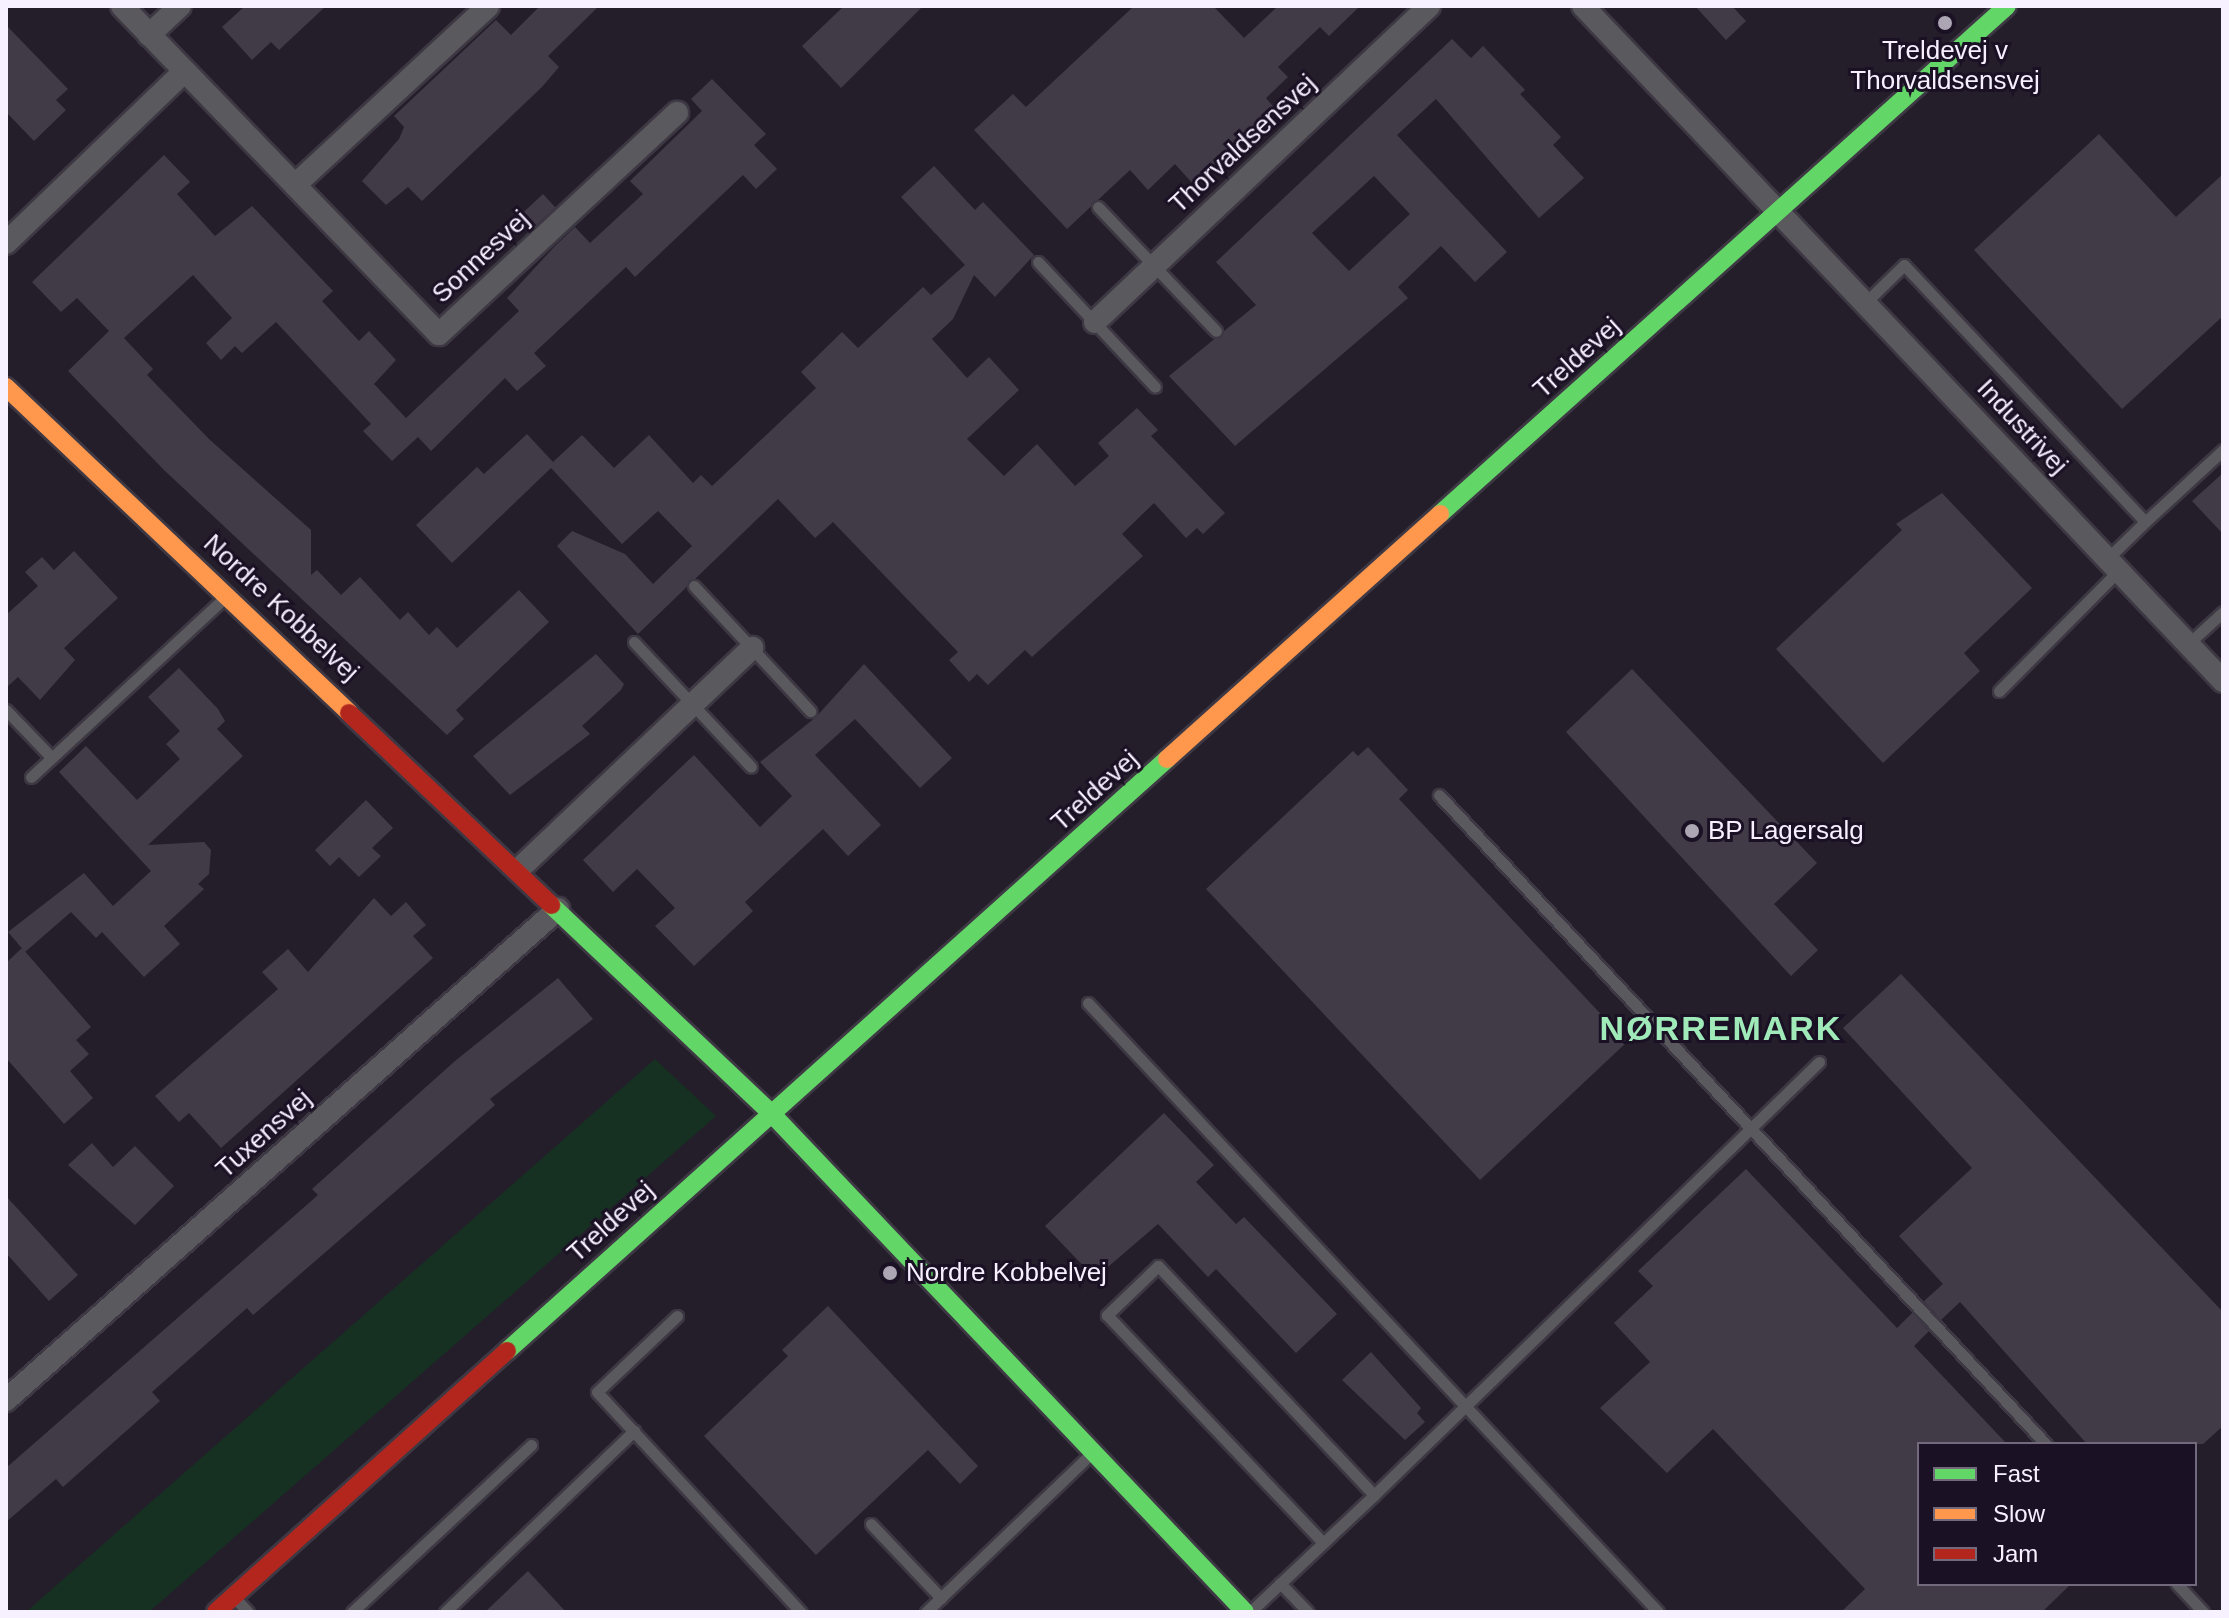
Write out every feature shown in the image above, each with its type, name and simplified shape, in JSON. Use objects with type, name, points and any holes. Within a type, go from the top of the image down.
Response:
[{"type":"street","name":"Sonnesvej","points":[[122,6],[439,334],[677,113]]},
{"type":"street","points":[[149,35],[180,6]]},
{"type":"street","points":[[295,185],[488,6]]},
{"type":"street","name":"Thorvaldsensvej","points":[[1095,322],[1429,6]]},
{"type":"street","points":[[1583,6],[1779,212]]},
{"type":"street","name":"Treldevej","points":[[216,1612],[2007,6]]},
{"type":"street","points":[[6,243],[184,72]]},
{"type":"street","name":"Industrivej","points":[[1779,212],[2223,681]]},
{"type":"street","name":"Nordre Kobbelvej","points":[[6,387],[771,1113],[1248,1612]]},
{"type":"street","points":[[518,870],[752,648]]},
{"type":"street","name":"Tuxensvej","points":[[6,1400],[558,909]]},
{"type":"lane","points":[[1098,207],[1216,331]]},
{"type":"lane","points":[[1038,262],[1155,387]]},
{"type":"lane","points":[[1866,302],[1904,265],[2145,522]]},
{"type":"lane","points":[[1999,691],[2113,565],[2145,522],[2223,450]]},
{"type":"lane","points":[[694,586],[810,711]]},
{"type":"lane","points":[[31,777],[226,596]]},
{"type":"lane","points":[[2188,644],[2223,612]]},
{"type":"lane","points":[[634,642],[751,767]]},
{"type":"lane","points":[[6,710],[51,757]]},
{"type":"lane","points":[[1439,795],[2044,1442]]},
{"type":"lane","points":[[1088,1003],[1658,1612]]},
{"type":"lane","points":[[1248,1612],[1374,1495],[1819,1062]]},
{"type":"lane","points":[[1323,1543],[1107,1315],[1158,1266],[1374,1495]]},
{"type":"lane","points":[[677,1316],[597,1392],[801,1612]]},
{"type":"lane","points":[[445,1612],[634,1431]]},
{"type":"lane","points":[[352,1612],[531,1445]]},
{"type":"lane","points":[[926,1612],[1094,1452]]},
{"type":"lane","points":[[871,1524],[941,1598]]},
{"type":"lane","points":[[1280,1583],[1308,1612]]},
{"type":"lane","points":[[2179,1586],[2203,1612]]},
{"type":"lane","points":[[234,1596],[248,1612]]},
{"type":"green space","points":[[655,1059],[716,1116],[149,1612],[26,1612]]},
{"type":"building","points":[[245,6],[326,6],[279,50],[271,42],[252,60],[222,27]]},
{"type":"building","points":[[540,6],[599,6],[548,56],[559,67],[542,87],[422,201],[408,187],[386,205],[362,181],[399,139],[404,127],[394,116],[496,20],[511,35]]},
{"type":"building","points":[[844,6],[923,6],[841,88],[802,46]]},
{"type":"building","points":[[1134,6],[1213,6],[1244,38],[1278,6],[1360,6],[1329,36],[1320,27],[1278,67],[1288,77],[1266,98],[1276,110],[1194,185],[1175,164],[1148,190],[1130,170],[1067,229],[974,130],[1013,94],[1026,107]]},
{"type":"building","points":[[1695,6],[1732,6],[1746,21],[1726,40]]},
{"type":"building","points":[[6,25],[68,89],[56,100],[66,110],[34,141],[6,112]]},
{"type":"building","points":[[1452,39],[1471,58],[1483,46],[1525,90],[1520,94],[1561,137],[1553,145],[1584,178],[1539,218],[1436,99],[1397,135],[1507,252],[1475,282],[1441,246],[1398,287],[1408,298],[1235,446],[1169,376],[1256,305],[1216,262]],"holes":[[[1374,176],[1410,214],[1349,271],[1312,233]]]},
{"type":"building","points":[[712,79],[766,134],[754,145],[777,169],[756,189],[743,175],[635,277],[626,267],[534,353],[546,366],[517,391],[505,378],[431,451],[418,437],[392,461],[363,431],[371,424],[276,322],[242,353],[235,346],[221,360],[206,343],[232,318],[193,275],[124,338],[153,369],[147,375],[209,439],[311,530],[311,575],[317,570],[341,595],[360,577],[400,620],[408,612],[429,635],[437,627],[457,648],[519,590],[549,622],[456,710],[464,719],[447,735],[164,470],[68,371],[109,331],[77,298],[61,312],[32,282],[164,155],[190,182],[177,194],[215,236],[252,206],[333,291],[322,301],[359,341],[369,331],[396,360],[374,384],[406,418],[519,311],[507,298],[575,227],[590,243],[643,194],[630,181],[702,111],[691,99]]},
{"type":"building","points":[[2099,134],[2176,217],[2223,174],[2223,316],[2122,409],[1974,250]]},
{"type":"building","points":[[934,166],[975,210],[983,202],[1034,255],[995,297],[974,275],[953,319],[932,339],[967,378],[989,357],[1019,390],[967,439],[1004,476],[1037,444],[1075,486],[1109,456],[1098,443],[1137,408],[1158,430],[1151,436],[1225,513],[1203,534],[1197,528],[1186,538],[1154,503],[1122,534],[1143,556],[1032,657],[1025,650],[988,685],[977,674],[969,682],[949,660],[958,652],[833,522],[815,538],[778,499],[638,634],[557,546],[572,531],[625,554],[653,584],[692,546],[658,511],[622,544],[551,468],[452,563],[416,525],[477,467],[484,474],[527,434],[553,462],[582,435],[614,468],[649,435],[693,483],[701,475],[712,486],[816,388],[801,372],[842,332],[858,348],[923,287],[931,295],[965,265],[901,197]]},
{"type":"building","points":[[543,194],[555,207],[536,225],[524,212]]},
{"type":"building","points":[[2223,473],[2223,534],[2192,501]]},
{"type":"building","points":[[1942,493],[2032,588],[1964,653],[1980,671],[1883,763],[1776,649],[1902,530],[1896,524]]},
{"type":"building","points":[[74,551],[118,598],[64,648],[75,660],[40,700],[18,677],[6,688],[6,615],[38,586],[25,572],[42,557],[54,570]]},
{"type":"building","points":[[596,654],[624,684],[621,690],[582,726],[590,734],[510,795],[473,756]]},
{"type":"building","points":[[864,664],[952,758],[920,788],[855,719],[815,755],[881,825],[848,856],[823,829],[745,902],[753,911],[694,966],[655,926],[675,908],[637,869],[613,892],[583,860],[694,755],[760,827],[792,796],[760,762],[816,717]]},
{"type":"building","points":[[179,668],[218,709],[225,721],[217,729],[243,756],[148,845],[204,842],[211,850],[209,874],[198,884],[204,889],[164,926],[180,944],[144,977],[102,932],[96,938],[71,912],[25,952],[8,932],[84,873],[113,906],[151,871],[59,772],[86,746],[137,800],[180,759],[166,744],[180,731],[148,697]]},
{"type":"building","points":[[1632,669],[1817,863],[1774,904],[1818,950],[1791,976],[1566,732]]},
{"type":"building","points":[[1368,747],[1408,790],[1399,799],[1627,1042],[1480,1180],[1206,889],[1353,751],[1358,756]]},
{"type":"building","points":[[366,800],[393,828],[372,848],[381,856],[359,877],[339,857],[330,866],[315,850]]},
{"type":"building","points":[[374,898],[391,916],[406,902],[426,925],[413,936],[433,958],[221,1148],[189,1113],[179,1122],[155,1096],[278,989],[262,972],[288,949],[308,972]]},
{"type":"building","points":[[22,948],[91,1027],[76,1040],[89,1054],[70,1071],[93,1098],[64,1124],[6,1058],[6,963]]},
{"type":"building","points":[[1901,974],[2223,1312],[2223,1426],[2203,1444],[2085,1442],[1960,1302],[1941,1320],[1924,1301],[1943,1284],[1899,1236],[1972,1168],[1843,1028]]},
{"type":"building","points":[[558,978],[593,1019],[490,1099],[495,1105],[253,1315],[247,1308],[152,1392],[160,1401],[63,1487],[56,1479],[6,1522],[6,1468],[318,1195],[312,1189],[455,1061]]},
{"type":"building","points":[[1164,1113],[1214,1165],[1196,1182],[1236,1224],[1244,1217],[1337,1314],[1296,1353],[1216,1269],[1208,1277],[1158,1224],[1095,1278],[1045,1226]]},
{"type":"building","points":[[92,1143],[113,1167],[135,1146],[174,1186],[135,1225],[68,1165]]},
{"type":"building","points":[[1746,1169],[1897,1328],[1912,1313],[1929,1331],[1914,1346],[2005,1442],[1917,1442],[1917,1586],[2069,1586],[2042,1612],[1841,1612],[1865,1589],[1713,1429],[1667,1473],[1600,1408],[1650,1362],[1614,1323],[1653,1286],[1638,1271]]},
{"type":"building","points":[[6,1196],[78,1275],[49,1301],[6,1253]]},
{"type":"building","points":[[828,1306],[978,1466],[960,1484],[928,1450],[816,1555],[704,1436],[788,1356],[782,1350]]},
{"type":"building","points":[[1371,1352],[1421,1408],[1417,1413],[1425,1422],[1405,1440],[1342,1380]]},
{"type":"building","points":[[528,1571],[566,1612],[485,1612]]},
{"type":"traffic: fast","points":[[1440,514],[2007,6]]},
{"type":"traffic: fast","points":[[507,1351],[1167,759]]},
{"type":"traffic: fast","points":[[551,905],[771,1113],[1245,1612]]},
{"type":"traffic: slow","points":[[6,387],[349,713]]},
{"type":"traffic: slow","points":[[1167,759],[1440,514]]},
{"type":"traffic: jam","points":[[349,713],[551,905]]},
{"type":"traffic: jam","points":[[216,1612],[507,1351]]},
{"type":"place","name":"Treldevej v Thorvaldsensvej","points":[[1945,23]]},
{"type":"place","name":"BP Lagersalg","points":[[1692,831]]},
{"type":"place","name":"Nordre Kobbelvej","points":[[890,1273]]},
{"type":"district","name":"NØRREMARK","points":[[1721,1029]]}]
